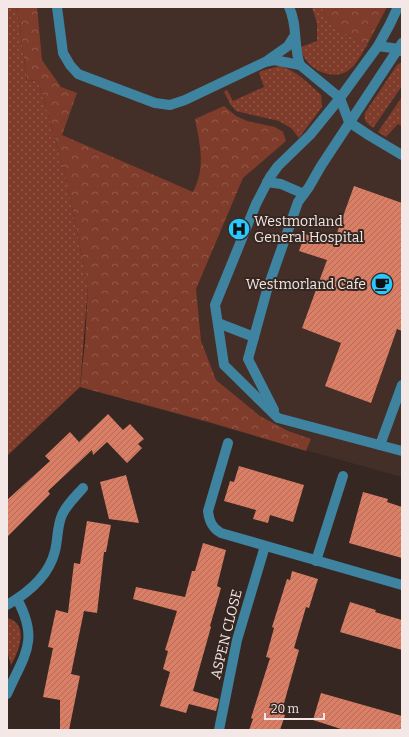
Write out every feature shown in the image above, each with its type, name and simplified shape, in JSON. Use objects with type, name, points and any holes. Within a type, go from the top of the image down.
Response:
[{"type":"street","points":[[57,7],[63,53],[70,65],[78,74],[155,103],[170,105],[185,100],[265,62],[288,46],[295,35]]},
{"type":"street","points":[[289,7],[294,21],[295,47],[300,65]]},
{"type":"street","points":[[398,7],[378,46],[340,98],[310,135],[278,166],[267,182],[256,204],[215,305],[224,365],[278,418],[402,450]]},
{"type":"street","points":[[378,46],[401,48]]},
{"type":"street","points":[[278,418],[248,359],[267,290],[298,202],[349,122],[401,48]]},
{"type":"street","points":[[265,62],[274,60],[300,65],[340,98],[349,122],[402,155]]},
{"type":"street","points":[[267,182],[281,184],[304,194]]},
{"type":"street","points":[[218,323],[254,337]]},
{"type":"street","points":[[380,445],[398,410],[402,385]]},
{"type":"street","points":[[228,443],[208,511],[212,525],[217,530],[221,533],[264,546],[402,585]]},
{"type":"street","points":[[316,561],[343,476]]},
{"type":"street","points":[[7,605],[17,599],[40,580],[47,570],[55,552],[62,515],[67,506],[83,488]]},
{"type":"street","name":"ASPEN CLOSE","points":[[219,730],[237,640],[264,546]]},
{"type":"street","points":[[7,694],[26,653],[29,640],[28,623],[17,599]]},
{"type":"shaded area","name":"Westmorland General Hospital","points":[[17,7],[402,7],[402,477],[80,387],[85,343],[88,286],[65,173]]},
{"type":"green space","points":[[7,7],[17,7],[27,81],[38,80],[65,173],[88,286],[80,387],[7,456]]},
{"type":"green space","points":[[17,7],[37,7],[42,60],[61,87],[77,93],[62,135],[193,192],[200,174],[201,165],[200,147],[195,119],[224,106],[236,116],[247,121],[275,127],[283,132],[286,141],[243,178],[196,289],[201,341],[216,380],[260,416],[288,431],[311,439],[306,451],[209,422],[80,387],[85,343],[88,286],[65,173],[38,80],[27,81]]},
{"type":"green space","points":[[312,7],[321,7],[333,27],[367,45],[350,70],[332,75],[311,66],[306,60],[301,47],[317,41],[317,23]]},
{"type":"green space","points":[[321,7],[387,7],[367,45],[333,27]]},
{"type":"green space","points":[[402,63],[402,86],[373,128],[365,120],[365,113],[397,65]]},
{"type":"green space","points":[[280,66],[297,74],[321,95],[322,107],[299,138],[291,128],[279,121],[236,111],[224,92],[227,90],[233,101],[264,87],[259,73],[261,71]]},
{"type":"green space","points":[[402,97],[402,126],[398,124],[386,137],[378,132]]},
{"type":"green space","points":[[7,618],[14,621],[18,626],[21,638],[17,653],[11,665],[7,651]]},
{"type":"building","points":[[354,186],[402,203],[402,331],[397,329],[371,403],[325,386],[341,343],[302,328],[327,260],[299,251],[305,234],[333,244]]},
{"type":"building","points":[[108,414],[123,430],[130,424],[144,439],[138,444],[142,448],[127,463],[107,442],[93,455],[92,450],[48,491],[50,494],[7,537],[7,500],[50,461],[45,456],[70,432],[79,442]]},
{"type":"building","points":[[239,466],[304,485],[293,522],[270,515],[268,523],[253,519],[256,510],[224,501],[230,481],[234,482]]},
{"type":"building","points":[[126,475],[139,523],[109,519],[100,482]]},
{"type":"building","points":[[363,492],[388,499],[387,502],[402,507],[402,558],[349,543]]},
{"type":"building","points":[[87,521],[111,525],[106,552],[104,552],[97,613],[84,611],[71,674],[80,676],[69,730],[60,730],[60,700],[43,697],[53,648],[48,647],[56,610],[68,613],[74,563],[80,564]]},
{"type":"building","points":[[203,543],[226,550],[217,586],[221,588],[193,691],[219,699],[216,711],[189,704],[186,713],[160,706],[170,672],[163,669],[168,651],[165,650],[177,611],[133,599],[136,587],[185,597],[192,571],[195,571]]},
{"type":"building","points":[[292,571],[318,579],[309,608],[306,607],[294,648],[299,650],[281,714],[285,715],[280,730],[249,730],[253,719],[251,718],[270,658],[266,657],[274,628],[272,627],[287,579],[290,580]]},
{"type":"building","points":[[350,602],[376,610],[375,612],[402,620],[402,650],[340,632]]},
{"type":"building","points":[[321,693],[402,716],[402,730],[344,730],[313,720]]},
{"type":"place","name":"Westmorland General Hospital","points":[[239,229]]},
{"type":"place","name":"Westmorland Cafe","points":[[382,284]]}]
